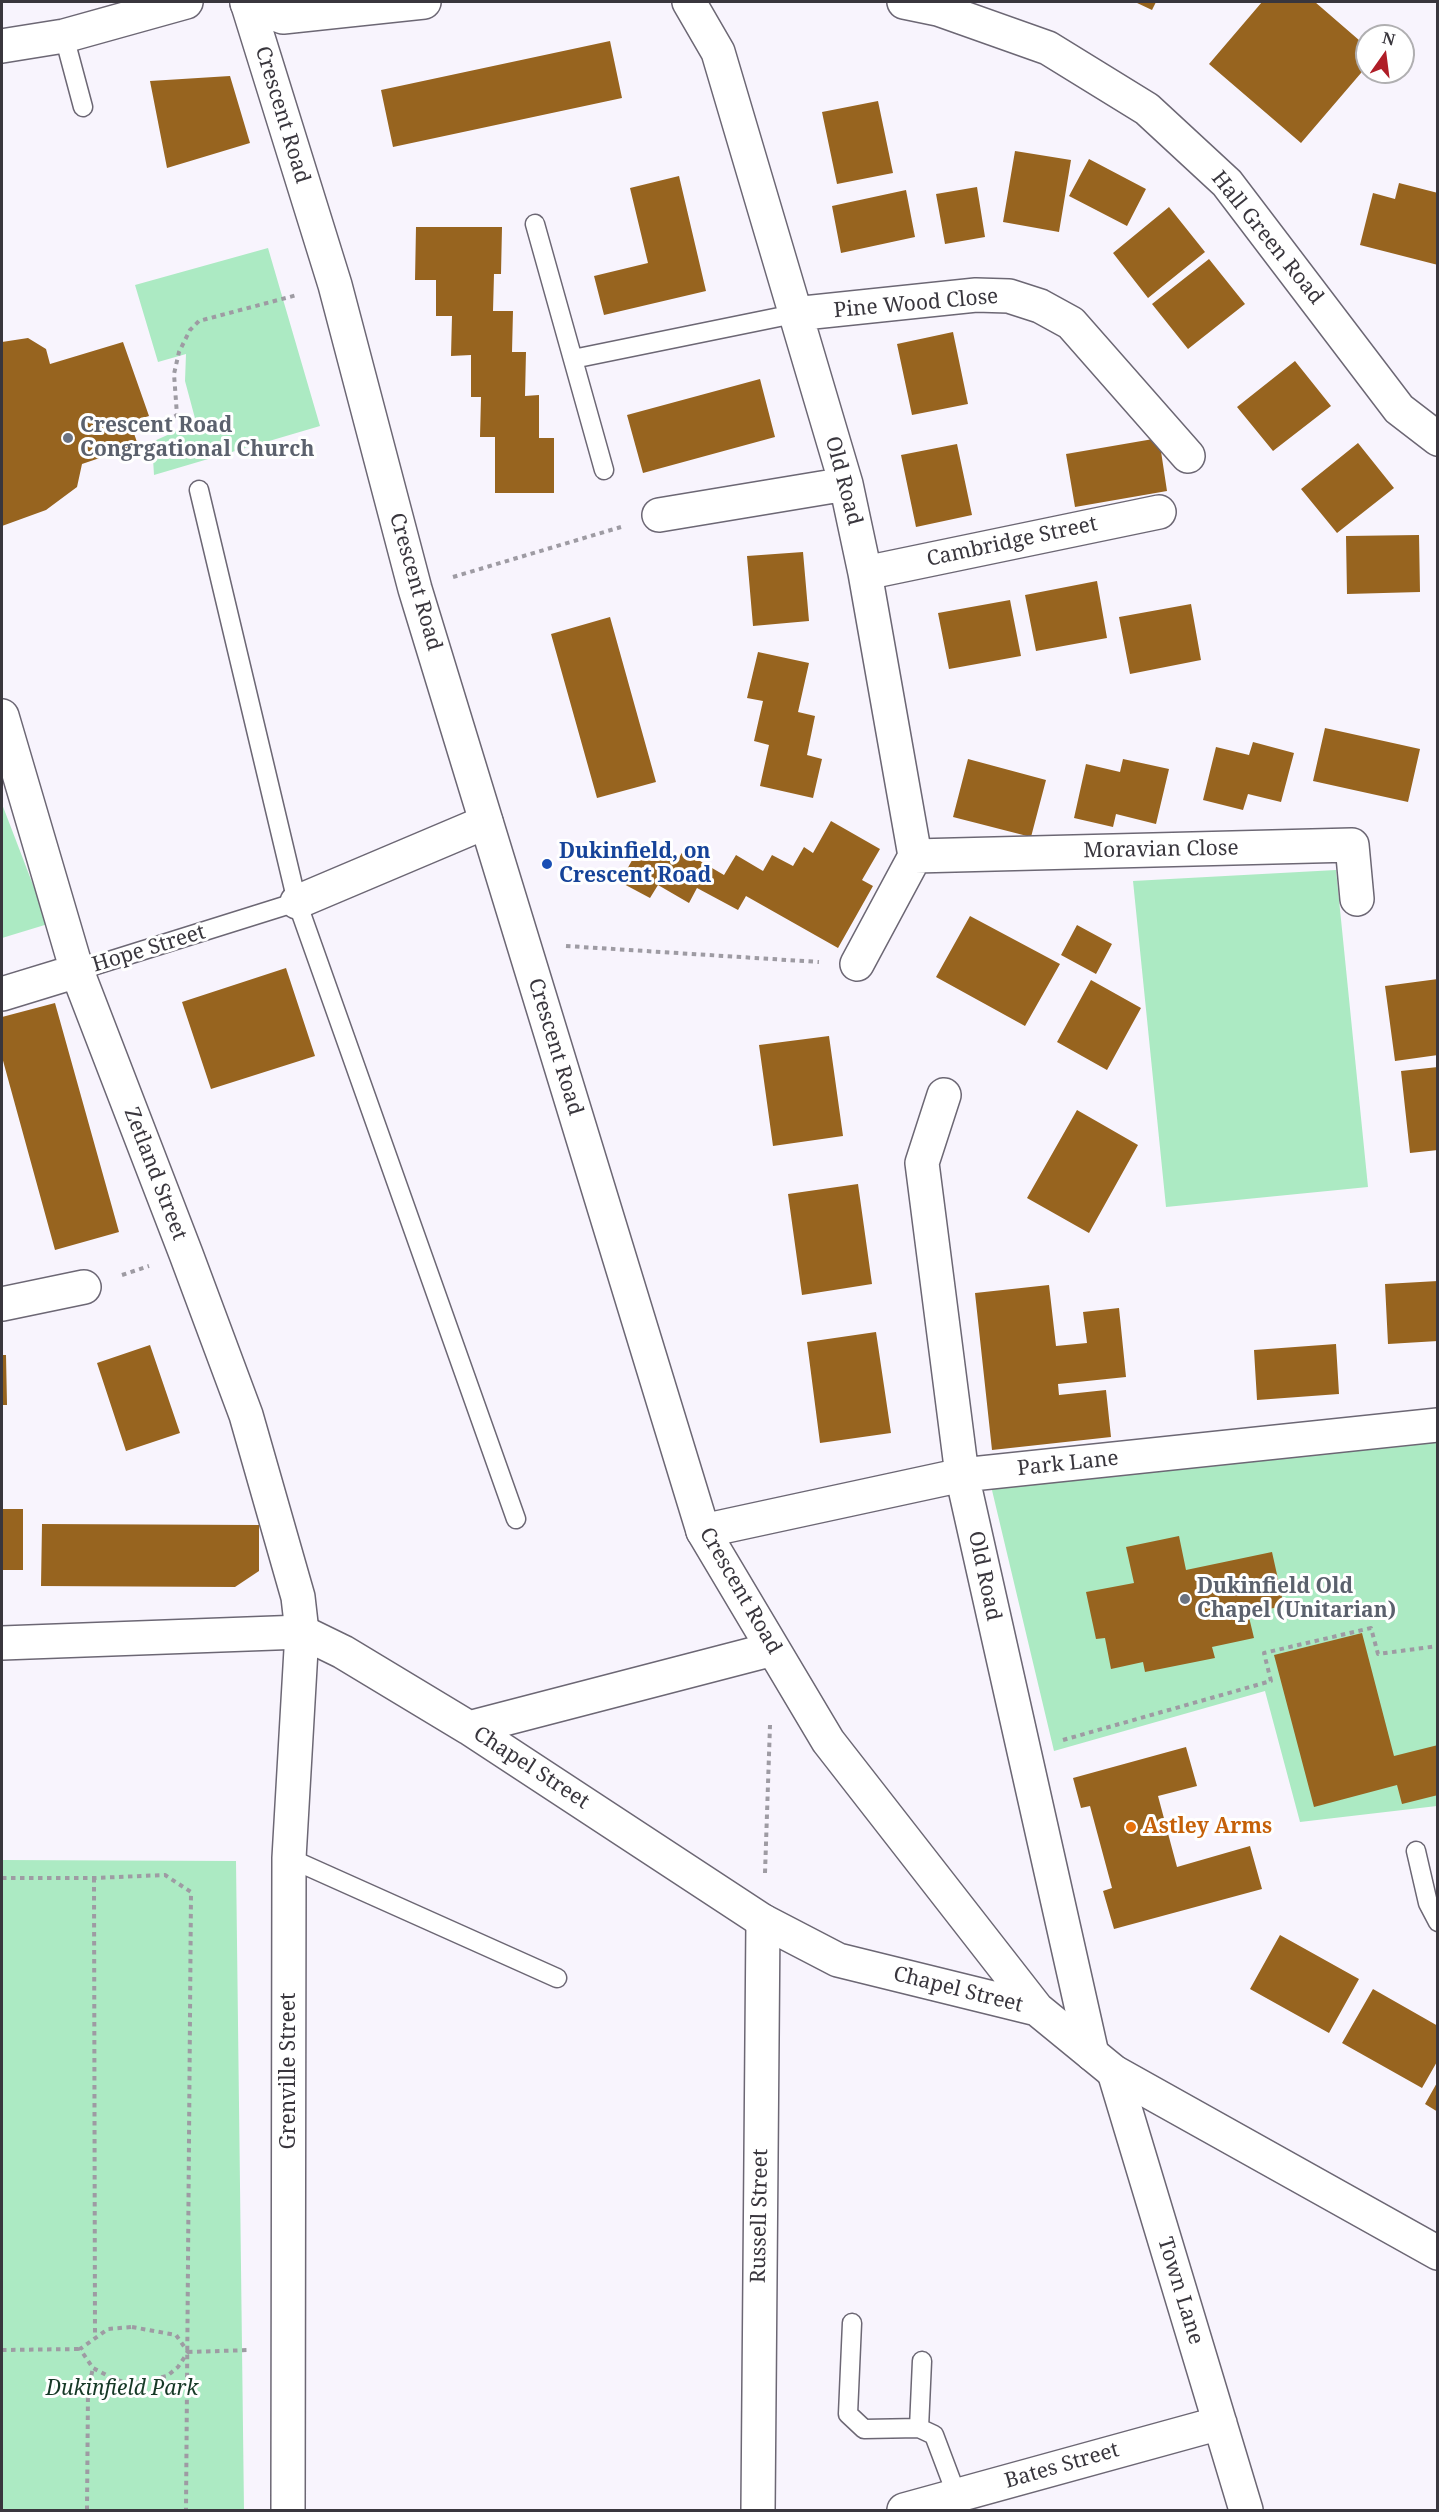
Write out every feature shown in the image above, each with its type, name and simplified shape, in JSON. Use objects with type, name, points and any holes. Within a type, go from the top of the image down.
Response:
[{"type":"street","points":[[2,46],[64,36],[186,2]]},
{"type":"street","points":[[245,2],[284,17],[424,2]]},
{"type":"street","name":"Crescent Road","points":[[245,2],[335,285],[415,589],[703,1532],[828,1741],[1037,2009]]},
{"type":"street","name":"Old Road","points":[[689,2],[718,52],[846,484],[865,573],[915,856]]},
{"type":"street","name":"Hall Green Road","points":[[904,2],[938,9],[1048,48],[1147,109],[1227,183],[1399,409],[1437,439]]},
{"type":"street","name":"Pine Wood Close","points":[[794,314],[976,295],[1009,296],[1040,306],[1071,323],[1188,456]]},
{"type":"street","points":[[659,515],[846,484]]},
{"type":"street","name":"Cambridge Street","points":[[865,573],[1159,512]]},
{"type":"street","name":"Zetland Street","points":[[2,717],[77,971],[246,1415],[298,1597],[302,1632]]},
{"type":"street","points":[[297,903],[486,822]]},
{"type":"street","name":"Moravian Close","points":[[915,856],[1352,845],[1357,899]]},
{"type":"street","points":[[857,964],[915,856]]},
{"type":"street","name":"Hope Street","points":[[2,994],[77,971]]},
{"type":"street","name":"Old Road","points":[[944,1095],[922,1163],[962,1475],[1023,1751],[1103,2063]]},
{"type":"street","points":[[2,1304],[84,1287]]},
{"type":"street","name":"Park Lane","points":[[703,1532],[962,1475],[1437,1425]]},
{"type":"street","name":"Chapel Street","points":[[2,1643],[302,1632],[343,1652],[469,1728],[763,1921],[837,1960],[1037,2009]]},
{"type":"street","name":"Grenville Street","points":[[288,2511],[289,1858],[302,1632]]},
{"type":"street","points":[[469,1728],[773,1649]]},
{"type":"street","name":"Russell Street","points":[[758,2511],[763,1921]]},
{"type":"street","points":[[1037,2009],[1103,2063],[1437,2253]]},
{"type":"street","name":"Town Lane","points":[[1103,2063],[1220,2422],[1246,2511]]},
{"type":"street","name":"Bates Street","points":[[904,2511],[1220,2422]]},
{"type":"lane","points":[[64,36],[82,107]]},
{"type":"lane","points":[[535,224],[604,470]]},
{"type":"lane","points":[[573,359],[794,314]]},
{"type":"lane","points":[[199,490],[297,903],[516,1519]]},
{"type":"lane","name":"Hope Street","points":[[77,971],[297,903]]},
{"type":"lane","points":[[1416,1851],[1428,1903],[1437,1922]]},
{"type":"lane","points":[[289,1858],[557,1978]]},
{"type":"lane","points":[[852,2323],[848,2414],[864,2429],[919,2428],[934,2435],[957,2496]]},
{"type":"lane","points":[[919,2428],[922,2361]]},
{"type":"path","points":[[133,432],[159,426],[177,415],[174,374],[179,352],[190,330],[200,321],[335,285]]},
{"type":"path","points":[[415,589],[659,515]]},
{"type":"path","points":[[523,943],[857,964]]},
{"type":"path","points":[[84,1287],[186,1254]]},
{"type":"path","points":[[1023,1751],[1271,1681],[1264,1653],[1371,1628],[1378,1654],[1437,1646]]},
{"type":"path","points":[[763,1921],[771,1720]]},
{"type":"path","points":[[2,1878],[165,1875],[191,1892],[186,2511]]},
{"type":"path","points":[[94,1878],[95,2338]]},
{"type":"path","points":[[2,2350],[80,2349],[108,2329],[132,2327],[176,2335],[188,2352]]},
{"type":"path","points":[[80,2349],[93,2368],[130,2384],[167,2376],[178,2367],[188,2352]]},
{"type":"path","points":[[188,2352],[288,2351]]},
{"type":"path","points":[[87,2511],[88,2390],[93,2368]]},
{"type":"green space","points":[[268,248],[320,426],[154,475],[152,442],[196,422],[185,381],[186,354],[158,362],[135,285]]},
{"type":"green space","points":[[2,804],[48,924],[2,938]]},
{"type":"green space","points":[[1336,870],[1368,1187],[1166,1207],[1133,881]]},
{"type":"green space","points":[[1437,1439],[1437,1806],[1300,1822],[1265,1691],[1054,1751],[991,1486]]},
{"type":"green space","name":"Dukinfield Park","points":[[2,1860],[236,1861],[244,2510],[2,2510]]},
{"type":"building","points":[[1135,2],[1156,2],[1152,10]]},
{"type":"building","points":[[1262,2],[1315,2],[1355,37],[1355,80],[1301,143],[1209,64]]},
{"type":"building","points":[[610,41],[622,98],[393,147],[381,90]]},
{"type":"building","points":[[230,76],[250,143],[167,168],[150,81]]},
{"type":"building","points":[[878,101],[893,173],[837,184],[822,112]]},
{"type":"building","points":[[1015,151],[1071,160],[1059,232],[1003,222]]},
{"type":"building","points":[[1089,159],[1146,189],[1127,226],[1069,196]]},
{"type":"building","points":[[679,176],[706,291],[604,315],[594,276],[648,263],[630,188]]},
{"type":"building","points":[[1399,183],[1438,193],[1438,265],[1360,245],[1373,193],[1395,199]]},
{"type":"building","points":[[977,187],[985,237],[945,244],[936,194]]},
{"type":"building","points":[[906,190],[915,237],[841,253],[832,206]]},
{"type":"building","points":[[1169,207],[1205,252],[1148,298],[1113,253]]},
{"type":"building","points":[[416,227],[502,227],[501,274],[494,274],[493,311],[513,311],[512,352],[526,352],[525,396],[539,395],[539,438],[554,438],[554,493],[495,493],[495,437],[480,437],[481,397],[471,397],[471,355],[451,356],[452,316],[436,316],[436,280],[415,280]]},
{"type":"building","points":[[1209,259],[1245,304],[1188,349],[1152,304]]},
{"type":"building","points":[[953,332],[968,404],[912,415],[897,344]]},
{"type":"building","name":"Crescent Road Congrgational Church","points":[[28,338],[46,349],[50,364],[123,342],[149,416],[130,422],[138,445],[82,464],[77,487],[46,510],[2,526],[2,342]]},
{"type":"building","points":[[1295,361],[1331,406],[1273,451],[1237,407]]},
{"type":"building","points":[[760,379],[775,437],[643,473],[627,415]]},
{"type":"building","points":[[1159,438],[1167,491],[1075,507],[1066,454]]},
{"type":"building","points":[[1358,443],[1394,488],[1337,533],[1301,489]]},
{"type":"building","points":[[957,444],[972,515],[916,527],[901,455]]},
{"type":"building","points":[[1419,535],[1420,592],[1347,594],[1346,536]]},
{"type":"building","points":[[803,552],[809,621],[753,626],[747,556]]},
{"type":"building","points":[[1097,581],[1107,638],[1036,651],[1025,595]]},
{"type":"building","points":[[1010,600],[1021,656],[949,669],[938,613]]},
{"type":"building","points":[[1191,604],[1201,660],[1130,674],[1119,617]]},
{"type":"building","points":[[610,617],[656,782],[597,798],[551,634]]},
{"type":"building","points":[[758,652],[809,663],[798,712],[815,716],[807,755],[822,759],[813,798],[760,786],[769,745],[754,741],[763,701],[747,698]]},
{"type":"building","points":[[1325,728],[1420,749],[1408,802],[1313,781]]},
{"type":"building","points":[[1253,742],[1294,753],[1281,802],[1248,794],[1243,810],[1203,800],[1216,747],[1249,755]]},
{"type":"building","points":[[968,759],[1046,780],[1031,837],[953,817]]},
{"type":"building","points":[[1123,759],[1169,769],[1156,824],[1116,814],[1113,827],[1074,818],[1086,764],[1120,772]]},
{"type":"building","points":[[831,821],[880,849],[862,880],[873,886],[838,948],[746,896],[738,910],[697,888],[689,903],[658,885],[650,898],[620,882],[641,844],[676,863],[683,851],[724,875],[736,855],[763,871],[772,855],[793,866],[804,847],[813,853]]},
{"type":"building","points":[[970,916],[1060,964],[1025,1026],[936,977]]},
{"type":"building","points":[[1077,925],[1112,944],[1096,974],[1061,955]]},
{"type":"building","points":[[286,968],[315,1056],[211,1089],[182,1002]]},
{"type":"building","points":[[1438,979],[1438,1055],[1395,1061],[1385,986]]},
{"type":"building","points":[[1091,980],[1141,1008],[1107,1070],[1057,1042]]},
{"type":"building","points":[[55,1003],[119,1232],[55,1250],[2,1057],[2,1017]]},
{"type":"building","points":[[829,1036],[843,1136],[773,1146],[759,1045]]},
{"type":"building","points":[[1438,1067],[1438,1150],[1410,1153],[1401,1071]]},
{"type":"building","points":[[1077,1110],[1138,1145],[1089,1233],[1027,1198]]},
{"type":"building","points":[[858,1184],[872,1284],[802,1295],[788,1194]]},
{"type":"building","points":[[1438,1281],[1438,1341],[1388,1344],[1385,1284]]},
{"type":"building","points":[[1049,1285],[1056,1346],[1087,1343],[1083,1312],[1119,1308],[1126,1377],[1058,1384],[1059,1395],[1106,1390],[1111,1437],[992,1450],[975,1293]]},
{"type":"building","points":[[876,1332],[891,1433],[820,1443],[807,1342]]},
{"type":"building","points":[[1336,1344],[1339,1394],[1257,1400],[1254,1350]]},
{"type":"building","points":[[150,1345],[180,1433],[126,1451],[97,1363]]},
{"type":"building","points":[[2,1355],[6,1355],[7,1405],[2,1405]]},
{"type":"building","points":[[2,1509],[23,1509],[23,1570],[2,1570]]},
{"type":"building","points":[[42,1524],[259,1525],[259,1571],[235,1587],[41,1586]]},
{"type":"building","name":"Dukinfield Old Chapel (Unitarian)","points":[[1179,1536],[1186,1570],[1272,1552],[1284,1606],[1248,1613],[1254,1638],[1212,1647],[1215,1658],[1145,1672],[1143,1662],[1111,1669],[1105,1638],[1096,1639],[1086,1592],[1134,1583],[1126,1547]]},
{"type":"building","points":[[1362,1633],[1394,1756],[1438,1745],[1438,1795],[1402,1804],[1397,1785],[1314,1807],[1274,1655]]},
{"type":"building","name":"Astley Arms","points":[[1186,1747],[1197,1786],[1158,1796],[1177,1867],[1250,1846],[1262,1889],[1114,1929],[1103,1891],[1112,1888],[1090,1806],[1081,1808],[1073,1778]]},
{"type":"building","points":[[1280,1935],[1359,1979],[1329,2033],[1250,1989]]},
{"type":"building","points":[[1373,1989],[1438,2026],[1438,2060],[1422,2088],[1342,2043]]},
{"type":"building","points":[[1438,2081],[1438,2112],[1425,2104]]},
{"type":"place","name":"Crescent Road Congrgational Church","points":[[68,438]]},
{"type":"place","name":"Dukinfield, on Crescent Road","points":[[547,864]]},
{"type":"place","name":"Dukinfield Old Chapel (Unitarian)","points":[[1185,1599]]},
{"type":"place","name":"Astley Arms","points":[[1131,1827]]}]
